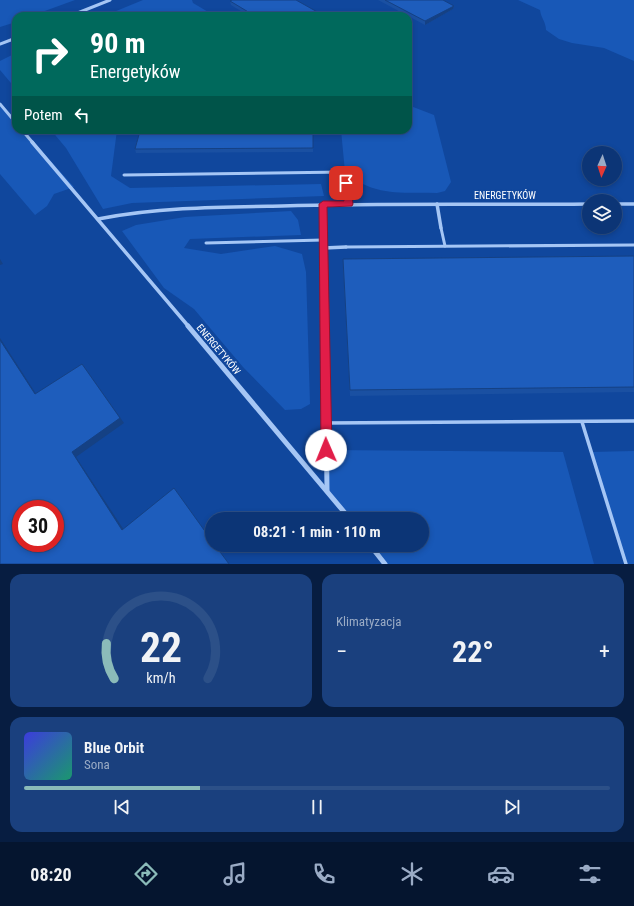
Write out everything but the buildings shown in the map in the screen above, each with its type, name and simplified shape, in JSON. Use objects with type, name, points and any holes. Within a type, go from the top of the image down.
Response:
[{"type":"street","points":[[80,12],[110,0]]},
{"type":"street","points":[[0,44],[12,40]]},
{"type":"street","points":[[0,104],[12,118]]},
{"type":"street","name":"ENERGETYKÓW","points":[[25,134],[344,512]]},
{"type":"street","points":[[323,204],[327,490]]},
{"type":"street","name":"ENERGETYKÓW","points":[[98,219],[164,209],[323,204],[582,204]]},
{"type":"street","points":[[437,204],[441,228]]},
{"type":"street","points":[[622,204],[634,204]]},
{"type":"street","points":[[324,248],[346,247]]},
{"type":"street","points":[[376,552],[385,564]]},
{"type":"lane","points":[[124,175],[345,172],[349,204]]},
{"type":"lane","points":[[441,228],[445,246]]},
{"type":"lane","points":[[206,242],[323,240]]},
{"type":"lane","points":[[346,247],[634,244]]},
{"type":"lane","points":[[326,423],[634,421]]},
{"type":"lane","points":[[582,422],[626,564]]},
{"type":"shaded area","points":[[0,0],[75,0],[42,12],[12,12],[12,23],[0,27]]},
{"type":"shaded area","points":[[143,0],[192,0],[193,3],[208,12],[114,12]]},
{"type":"shaded area","points":[[518,0],[634,0],[634,61],[604,48],[572,43],[559,39],[546,30],[540,10]]},
{"type":"shaded area","points":[[12,55],[12,84],[0,70],[0,61]]},
{"type":"shaded area","points":[[0,104],[12,118],[12,134],[27,134],[74,187],[54,194],[47,206],[35,215],[0,174]]},
{"type":"shaded area","points":[[412,107],[434,115],[451,182],[445,191],[437,193],[388,192],[367,186],[345,172],[341,134],[412,134]]},
{"type":"shaded area","points":[[54,134],[116,134],[111,176],[130,188],[321,184],[324,196],[132,203],[103,209],[66,148]]},
{"type":"shaded area","points":[[291,211],[298,220],[301,235],[190,239],[184,248],[221,254],[275,246],[302,254],[306,272],[310,404],[301,409],[285,410],[243,367],[194,309],[164,288],[122,231],[136,225],[185,217]]},
{"type":"shaded area","points":[[326,450],[563,452],[594,564],[385,564],[376,552],[429,552],[429,512],[344,512],[327,490]]},
{"type":"shaded area","points":[[634,451],[634,564],[626,564],[591,452]]},
{"type":"route","points":[[326,450],[323,204],[349,204],[346,183]]}]
